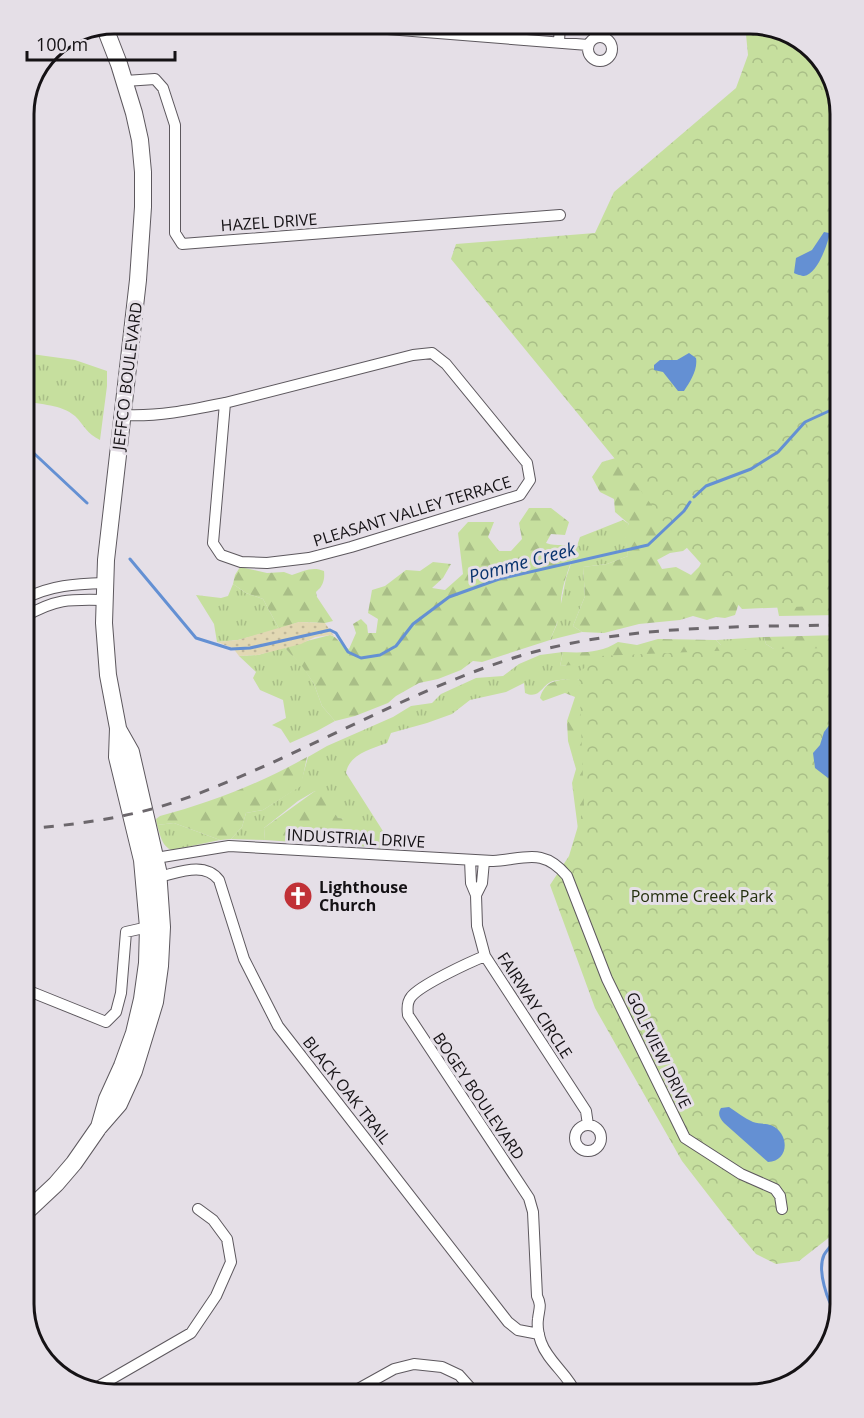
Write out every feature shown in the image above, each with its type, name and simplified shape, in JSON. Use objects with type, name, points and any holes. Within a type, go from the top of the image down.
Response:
[{"type":"main road","name":"JEFFCO BOULEVARD","points":[[99,1127],[107,1099],[134,1033],[147,963],[148,927],[142,860],[117,757],[118,728],[108,675],[104,623],[104,592],[138,280],[143,207],[140,140],[125,81],[108,35]]},
{"type":"main road","name":"JEFFCO BOULEVARD","points":[[34,1204],[62,1177],[119,1104],[146,1037],[154,1002],[160,966],[162,927],[156,858],[131,753],[118,728]]},
{"type":"street","points":[[461,35],[588,45]]},
{"type":"street","points":[[559,35],[559,42]]},
{"type":"street","name":"HAZEL DRIVE","points":[[125,81],[154,79],[163,88],[175,125],[176,233],[182,244],[560,215]]},
{"type":"street","name":"PLEASANT VALLEY TERRACE","points":[[122,415],[145,417],[180,413],[432,352],[446,364],[527,463],[530,480],[520,495],[351,547],[309,558],[241,562],[221,555],[213,543],[225,403]]},
{"type":"street","points":[[35,594],[54,586],[69,584],[104,592]]},
{"type":"street","points":[[35,612],[54,602],[104,592]]},
{"type":"street","name":"INDUSTRIAL DRIVE","points":[[156,858],[229,846],[484,861],[530,856],[543,857],[553,863]]},
{"type":"street","name":"FAIRWAY CIRCLE","points":[[470,860],[470,878],[476,895],[477,926],[486,956],[586,1111],[588,1125]]},
{"type":"street","name":"FAIRWAY CIRCLE","points":[[476,895],[483,878],[484,861]]},
{"type":"street","name":"GOLFVIEW DRIVE","points":[[553,863],[567,876],[607,979],[685,1138],[741,1174],[776,1189],[780,1196],[782,1209]]},
{"type":"street","name":"BLACK OAK TRAIL","points":[[158,877],[197,869],[206,870],[215,875],[219,880],[244,959],[278,1026],[508,1322],[518,1330],[539,1334]]},
{"type":"street","points":[[470,878],[483,878]]},
{"type":"street","points":[[34,993],[106,1022],[116,1012],[121,993],[126,932],[148,927]]},
{"type":"street","name":"BOGEY BOULEVARD","points":[[486,956],[458,968],[414,994],[408,1002],[408,1015],[529,1198],[533,1212],[537,1296],[533,1303],[534,1312],[538,1318],[539,1334],[547,1354],[569,1384]]},
{"type":"street","points":[[105,1383],[191,1333],[216,1296],[231,1262],[227,1239],[213,1220],[198,1209]]},
{"type":"street","points":[[367,1383],[394,1369],[414,1364],[442,1367],[459,1375],[467,1384]]},
{"type":"green space","points":[[746,35],[766,36],[794,48],[816,70],[827,93],[829,104],[830,605],[742,609],[669,528],[451,259],[456,244],[595,233],[614,192],[736,88],[748,55]]},
{"type":"green space","points":[[35,354],[75,360],[107,371],[100,440],[89,432],[75,416],[57,407],[35,403]]},
{"type":"green space","points":[[619,457],[693,543],[683,551],[670,553],[657,560],[662,569],[676,567],[691,575],[705,556],[739,603],[735,615],[707,620],[693,616],[680,620],[639,624],[604,633],[582,632],[573,626],[585,596],[583,567],[607,564],[628,556],[624,530],[629,524],[615,512],[614,499],[600,492],[592,477],[602,462]]},
{"type":"green space","points":[[529,508],[551,508],[569,522],[565,535],[551,534],[546,543],[577,547],[563,588],[562,611],[550,640],[482,662],[473,661],[461,670],[419,683],[388,703],[335,721],[322,706],[314,684],[302,666],[284,647],[330,635],[349,649],[356,633],[353,624],[361,619],[367,625],[368,633],[376,633],[378,619],[368,613],[372,590],[385,586],[406,570],[420,571],[433,562],[451,564],[443,578],[432,588],[445,590],[463,574],[458,533],[468,522],[494,522],[488,537],[499,551],[511,551],[522,539],[519,523]]},
{"type":"green space","points":[[623,520],[629,524],[625,530],[628,556],[607,564],[583,567],[585,596],[573,626],[582,632],[550,640],[557,624],[566,578],[580,537]]},
{"type":"green space","points":[[240,567],[267,573],[284,572],[292,575],[312,569],[324,571],[323,583],[316,592],[333,621],[299,622],[279,629],[263,599],[246,593],[233,584]]},
{"type":"green space","points":[[233,584],[246,593],[263,599],[279,629],[238,640],[217,642],[214,624],[196,595],[221,598],[228,596]]},
{"type":"green space","points":[[830,601],[830,615],[779,616],[777,606]]},
{"type":"green space","points":[[830,635],[830,652],[780,653],[766,644],[764,637]]},
{"type":"green space","points":[[764,637],[766,644],[780,653],[591,676],[579,680],[556,680],[534,695],[525,693],[524,683],[506,692],[470,700],[452,714],[391,733],[387,743],[368,750],[351,761],[346,773],[388,839],[386,848],[358,846],[356,838],[350,831],[350,820],[338,818],[315,791],[298,801],[264,828],[265,840],[231,839],[242,827],[246,813],[263,810],[300,786],[308,757],[327,746],[393,717],[411,706],[432,703],[441,694],[476,678],[503,676],[519,664],[540,655],[563,652],[560,666],[721,645],[716,640]]},
{"type":"green space","points":[[658,639],[716,640],[721,645],[721,653],[560,666],[563,652],[592,652],[618,642],[637,645]]},
{"type":"green space","points":[[284,647],[302,665],[314,684],[322,706],[335,721],[290,743],[281,729],[272,725],[286,718],[283,700],[260,690],[253,678],[256,672],[239,656],[258,655]]},
{"type":"green space","name":"Pomme Creek Park","points":[[830,648],[830,1237],[799,1261],[776,1264],[756,1254],[682,1161],[595,1008],[550,885],[569,856],[584,806],[579,672],[600,656]]},
{"type":"green space","points":[[591,676],[594,760],[579,837],[572,783],[576,769],[568,741],[567,721],[575,697],[565,693],[543,701],[540,698],[549,684]]},
{"type":"green space","points":[[307,757],[301,786],[263,810],[246,813],[242,827],[231,839],[220,840],[174,823],[157,825],[156,819],[160,816],[236,791]]},
{"type":"green space","points":[[315,791],[330,796],[331,808],[338,818],[350,819],[350,831],[356,838],[341,843],[314,839],[308,843],[265,840],[264,828]]},
{"type":"green space","points":[[174,823],[220,840],[172,850],[164,843],[157,825]]},
{"type":"sand","points":[[299,622],[325,623],[334,636],[315,637],[301,644],[258,655],[239,656],[233,648],[217,642],[238,640]]},
{"type":"water","points":[[824,232],[829,233],[829,236],[824,253],[817,265],[804,276],[794,273],[796,258],[812,250]]},
{"type":"water","points":[[689,353],[696,358],[695,371],[684,391],[678,391],[663,372],[654,370],[654,365],[660,360],[677,360]]},
{"type":"water","points":[[830,724],[830,776],[828,778],[815,768],[813,753],[820,745],[824,732]]},
{"type":"water","points":[[729,1107],[753,1122],[776,1128],[785,1143],[783,1154],[774,1161],[768,1162],[724,1123],[719,1112],[721,1108]]},
{"type":"waterway","name":"Pomme Creek","points":[[694,497],[706,486],[751,469],[778,452],[805,422],[830,411]]},
{"type":"waterway","name":"Pomme Creek","points":[[35,454],[87,503]]},
{"type":"waterway","name":"Pomme Creek","points":[[130,559],[196,638],[231,649],[250,648],[330,630],[336,633],[348,652],[361,658],[380,655],[396,646],[413,624],[449,597],[499,579],[648,545],[684,511],[690,502]]},
{"type":"waterway","points":[[830,1247],[822,1261],[822,1277],[830,1302]]},
{"type":"railway","points":[[34,828],[100,820],[175,802],[258,769],[462,676],[545,649],[586,640],[670,630],[830,625]]},
{"type":"place","name":"Lighthouse Church","points":[[298,896]]}]
